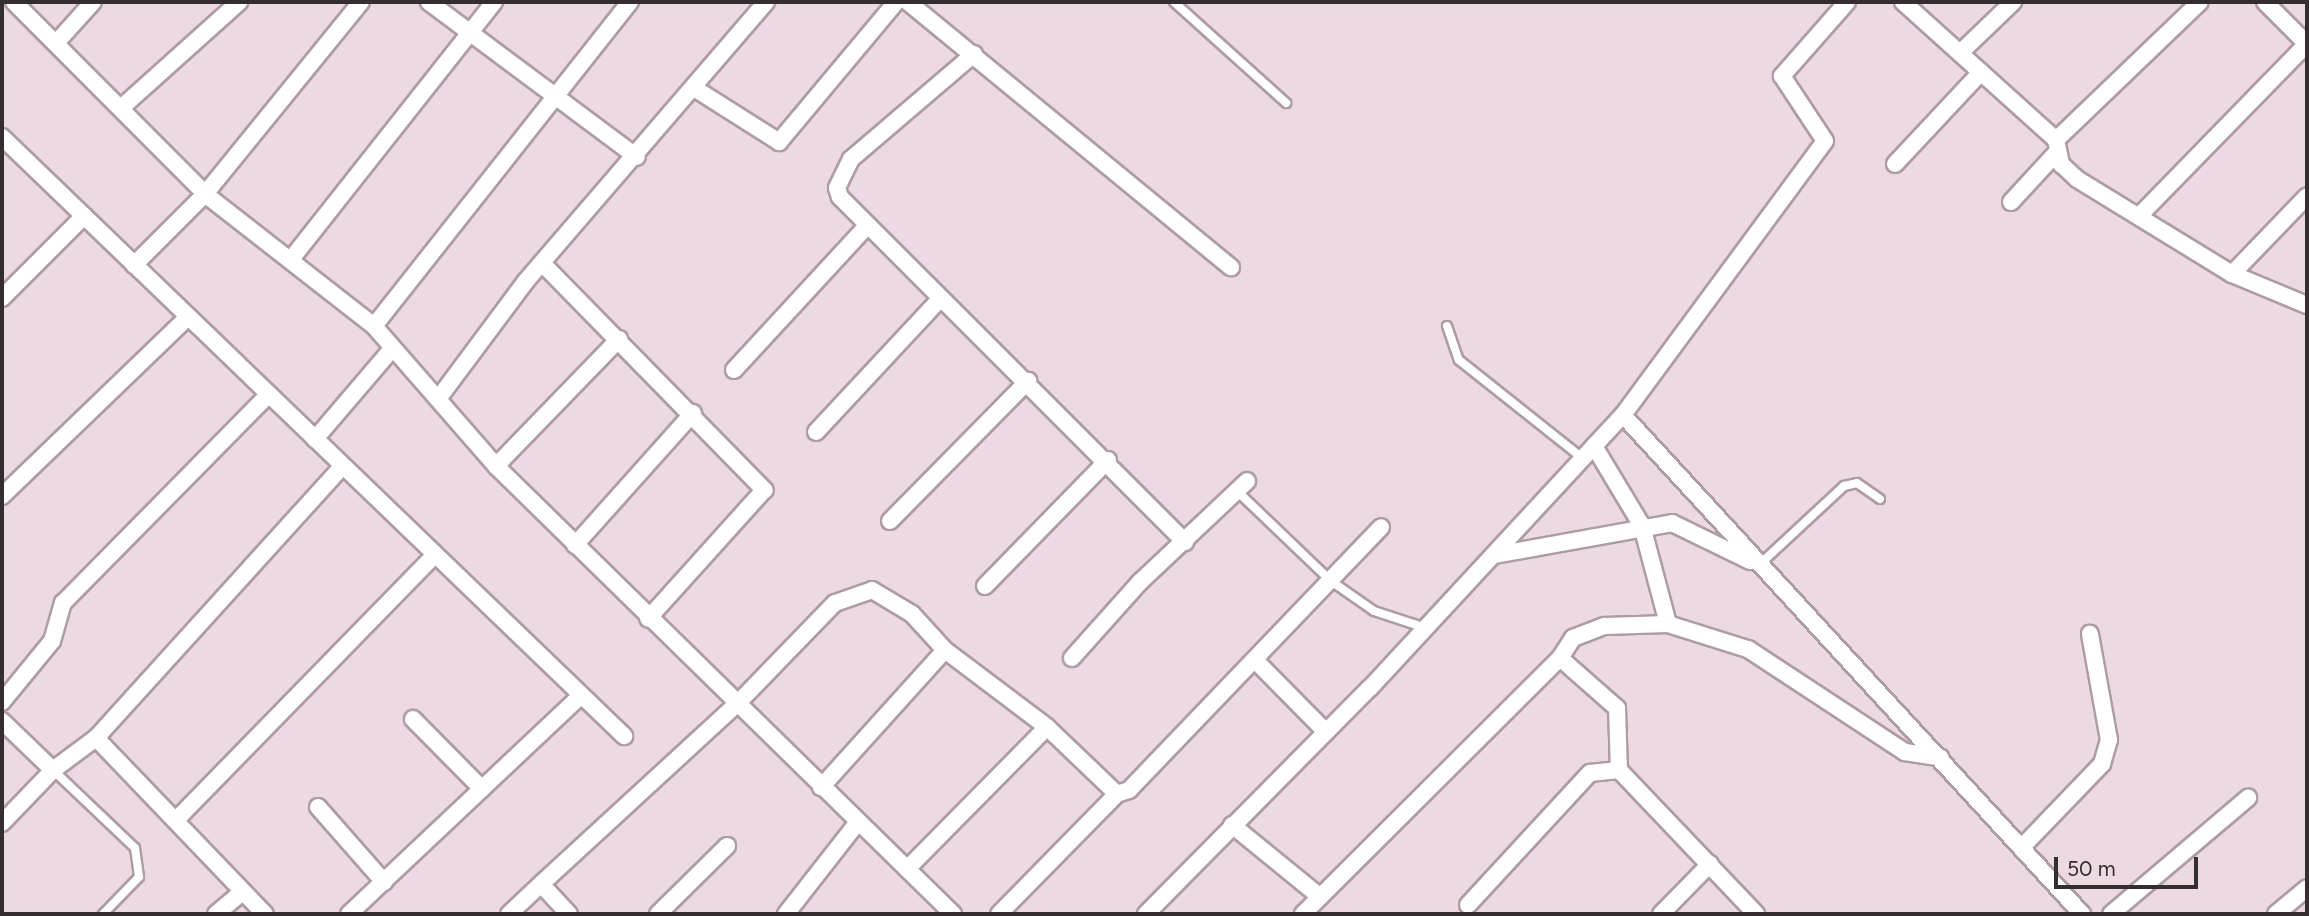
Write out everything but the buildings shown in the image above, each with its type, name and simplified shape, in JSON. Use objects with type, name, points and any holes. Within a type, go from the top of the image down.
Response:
[{"type":"street","points":[[14,2],[205,194],[292,258],[374,326],[391,349],[496,466],[648,619],[953,914]]},
{"type":"street","points":[[56,43],[93,2]]},
{"type":"street","points":[[121,108],[239,2]]},
{"type":"street","points":[[134,265],[205,194],[361,2]]},
{"type":"street","points":[[429,2],[552,97],[637,157]]},
{"type":"street","points":[[292,258],[494,2]]},
{"type":"street","points":[[374,326],[552,97],[630,2]]},
{"type":"street","points":[[438,399],[542,263],[637,157],[766,2]]},
{"type":"street","points":[[694,88],[779,142],[896,2]]},
{"type":"street","points":[[908,2],[1231,267]]},
{"type":"street","points":[[1146,914],[1426,628],[1623,415],[1825,141],[1782,76],[1847,2]]},
{"type":"street","points":[[1903,2],[2057,145],[2061,164],[2077,178],[2232,274],[2307,305]]},
{"type":"street","points":[[1960,54],[2012,2]]},
{"type":"street","points":[[2011,202],[2057,145],[2200,2]]},
{"type":"street","points":[[2140,215],[2307,44],[2265,2]]},
{"type":"street","points":[[974,54],[851,159],[837,188],[868,225],[1108,460],[1185,542]]},
{"type":"street","points":[[1895,164],[1981,72]]},
{"type":"street","points":[[2,137],[624,736]]},
{"type":"street","points":[[2232,274],[2307,196]]},
{"type":"street","points":[[2,298],[84,216]]},
{"type":"street","points":[[733,370],[868,225]]},
{"type":"street","points":[[542,263],[693,412],[764,490],[648,619]]},
{"type":"street","points":[[816,432],[941,298]]},
{"type":"street","points":[[2,496],[188,317]]},
{"type":"street","points":[[496,466],[619,339]]},
{"type":"street","points":[[315,439],[391,349]]},
{"type":"street","points":[[890,521],[1028,381]]},
{"type":"street","points":[[2,702],[51,642],[63,603],[269,394]]},
{"type":"street","points":[[575,545],[693,412]]},
{"type":"street","points":[[1623,415],[1759,565],[2023,846],[2082,914]]},
{"type":"street","points":[[1588,452],[1642,526],[1668,624]]},
{"type":"street","points":[[985,586],[1108,460]]},
{"type":"street","points":[[2,823],[53,770],[96,738],[343,466]]},
{"type":"street","points":[[1072,658],[1140,582],[1242,486]]},
{"type":"street","points":[[1495,555],[1642,526],[1672,523],[1759,565]]},
{"type":"street","points":[[999,914],[1255,660],[1381,527]]},
{"type":"street","points":[[176,820],[435,555]]},
{"type":"street","points":[[509,914],[736,705],[835,603],[872,590],[912,614],[945,650],[1047,727],[1117,794]]},
{"type":"street","points":[[1303,914],[1560,658],[1573,638],[1605,626],[1668,624],[1748,649],[1857,725],[1905,752],[1941,758]]},
{"type":"street","points":[[2023,846],[2102,764],[2109,740],[2090,634]]},
{"type":"street","points":[[821,787],[945,650]]},
{"type":"street","points":[[1560,658],[1617,708],[1619,770],[1756,914]]},
{"type":"street","points":[[1255,660],[1326,732]]},
{"type":"street","points":[[349,914],[581,695]]},
{"type":"street","points":[[413,719],[482,789]]},
{"type":"street","points":[[2,721],[53,770]]},
{"type":"street","points":[[907,869],[1047,727]]},
{"type":"street","points":[[96,738],[265,914]]},
{"type":"street","points":[[1469,911],[1590,773],[1619,770]]},
{"type":"street","points":[[2111,914],[2248,798]]},
{"type":"street","points":[[318,807],[384,882]]},
{"type":"street","points":[[786,914],[858,822]]},
{"type":"street","points":[[1232,825],[1320,896]]},
{"type":"street","points":[[658,914],[727,846]]},
{"type":"street","points":[[1661,914],[1710,864]]},
{"type":"street","points":[[541,884],[569,914]]},
{"type":"street","points":[[216,914],[243,891]]},
{"type":"street","points":[[2276,914],[2305,894]]},
{"type":"lane","points":[[1174,2],[1286,103]]},
{"type":"lane","points":[[1447,326],[1459,359],[1588,452]]},
{"type":"lane","points":[[1759,565],[1844,486],[1857,482],[1880,499]]},
{"type":"lane","points":[[1242,486],[1331,581],[1374,611],[1426,628]]},
{"type":"lane","points":[[53,770],[135,848],[139,877],[103,914]]}]
